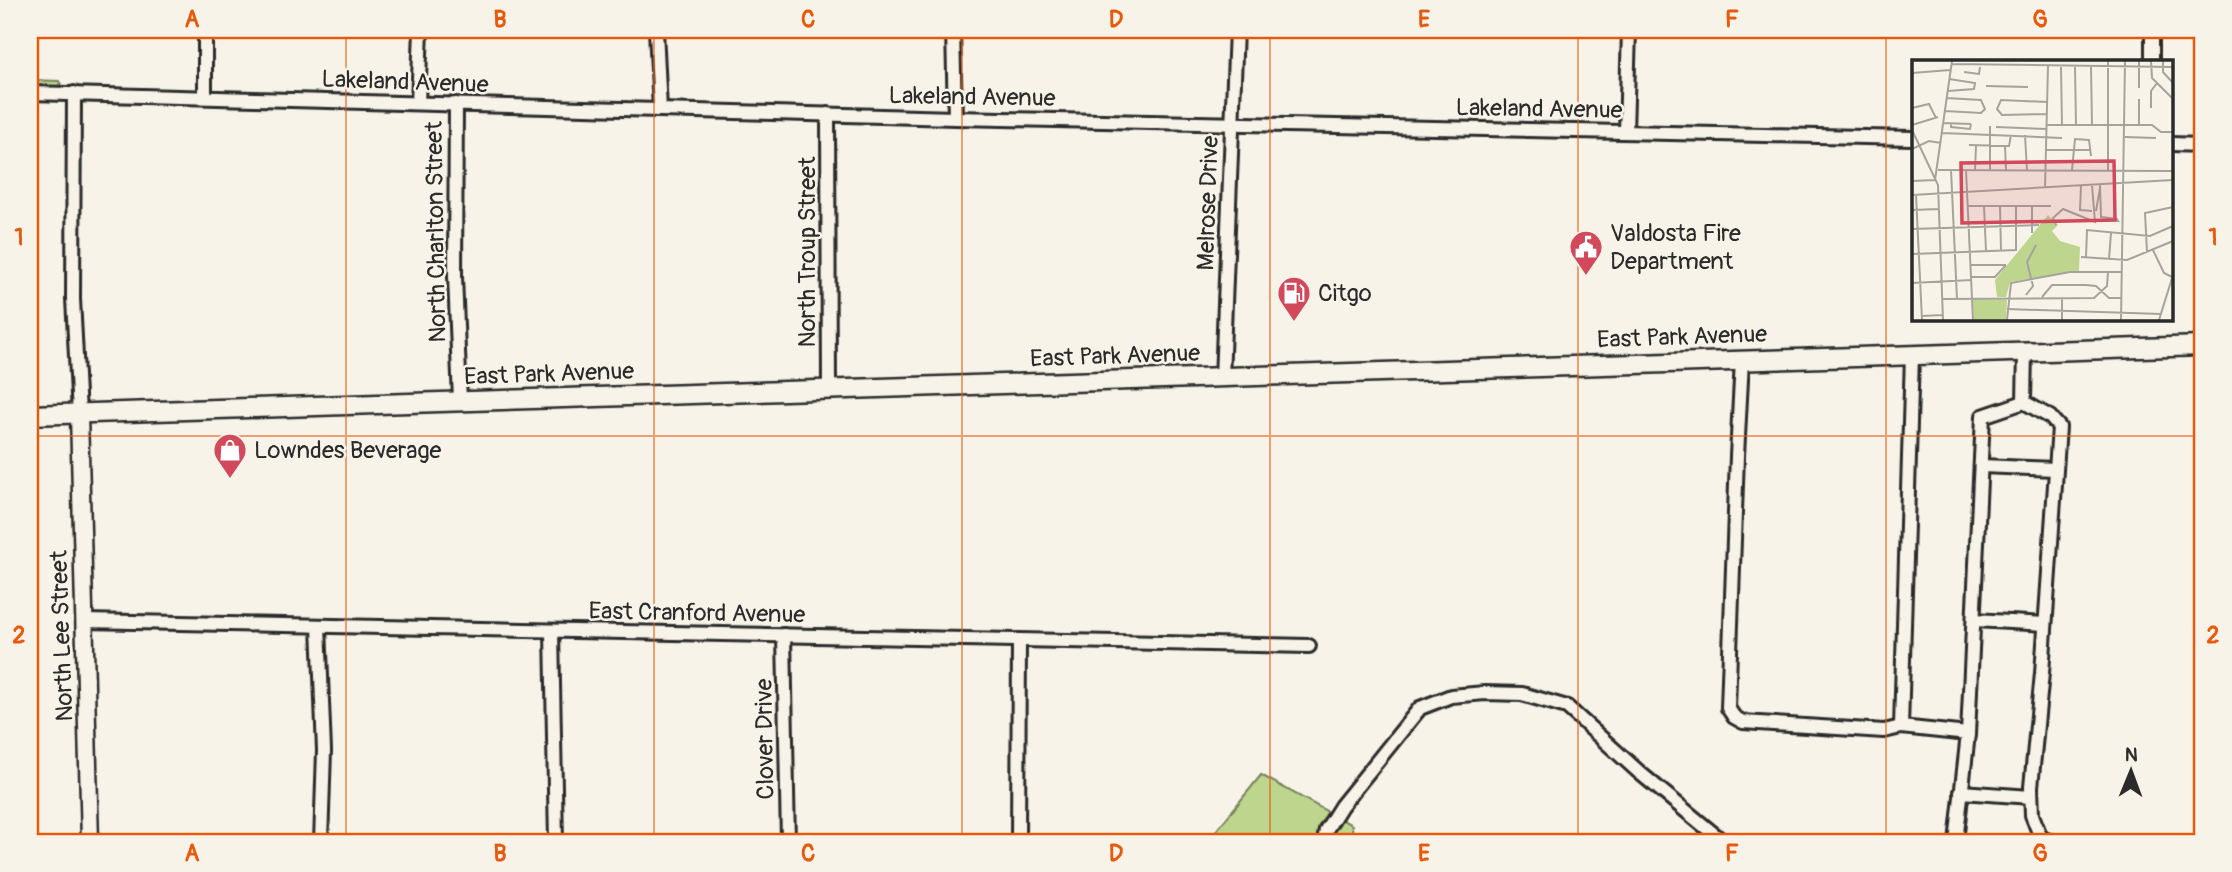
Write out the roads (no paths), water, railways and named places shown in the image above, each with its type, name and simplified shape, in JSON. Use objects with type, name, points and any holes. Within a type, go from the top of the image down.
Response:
[{"type":"main road","name":"East Park Avenue","points":[[30,415],[2202,346]]},
{"type":"street","points":[[205,30],[205,97]]},
{"type":"street","name":"North Charlton Street","points":[[418,103],[421,30]]},
{"type":"street","points":[[656,30],[660,110]]},
{"type":"street","points":[[953,30],[955,118]]},
{"type":"street","name":"Melrose Drive","points":[[1222,378],[1236,30]]},
{"type":"street","points":[[1626,132],[1629,30]]},
{"type":"street","points":[[2152,30],[2152,60]]},
{"type":"street","name":"Lakeland Avenue","points":[[30,93],[955,118],[1912,138]]},
{"type":"street","name":"North Lee Street","points":[[74,93],[73,299],[79,414],[90,842]]},
{"type":"street","name":"North Charlton Street","points":[[456,104],[455,276],[460,401]]},
{"type":"street","name":"North Troup Street","points":[[828,114],[829,390]]},
{"type":"street","points":[[2172,144],[2202,145]]},
{"type":"street","points":[[2024,402],[2025,351]]},
{"type":"street","points":[[1901,727],[1912,355]]},
{"type":"street","points":[[1742,360],[1728,708],[1734,717],[1743,722],[1884,731],[1901,727],[1968,734]]},
{"type":"street","points":[[1956,842],[1968,734],[1983,416],[2024,402],[2050,417],[2059,427],[2031,797],[2032,815],[2040,838],[2052,842]]},
{"type":"street","points":[[1981,466],[2056,468]]},
{"type":"street","points":[[1975,620],[2045,624]]},
{"type":"street","name":"East Cranford Avenue","points":[[85,621],[1309,646]]},
{"type":"street","points":[[319,626],[324,751],[321,842]]},
{"type":"street","points":[[552,631],[556,842]]},
{"type":"street","name":"Clover Drive","points":[[785,635],[788,842]]},
{"type":"street","points":[[1018,842],[1019,640]]},
{"type":"street","points":[[1324,842],[1326,830],[1341,806],[1420,708],[1451,696],[1485,693],[1522,694],[1567,707],[1640,773],[1721,840],[1735,842]]},
{"type":"street","points":[[1961,792],[2031,797]]},
{"type":"place","name":"Valdosta Fire Department","points":[[1586,277]]},
{"type":"place","name":"Citgo","points":[[1294,323]]},
{"type":"place","name":"Lowndes Beverage","points":[[230,480]]}]
